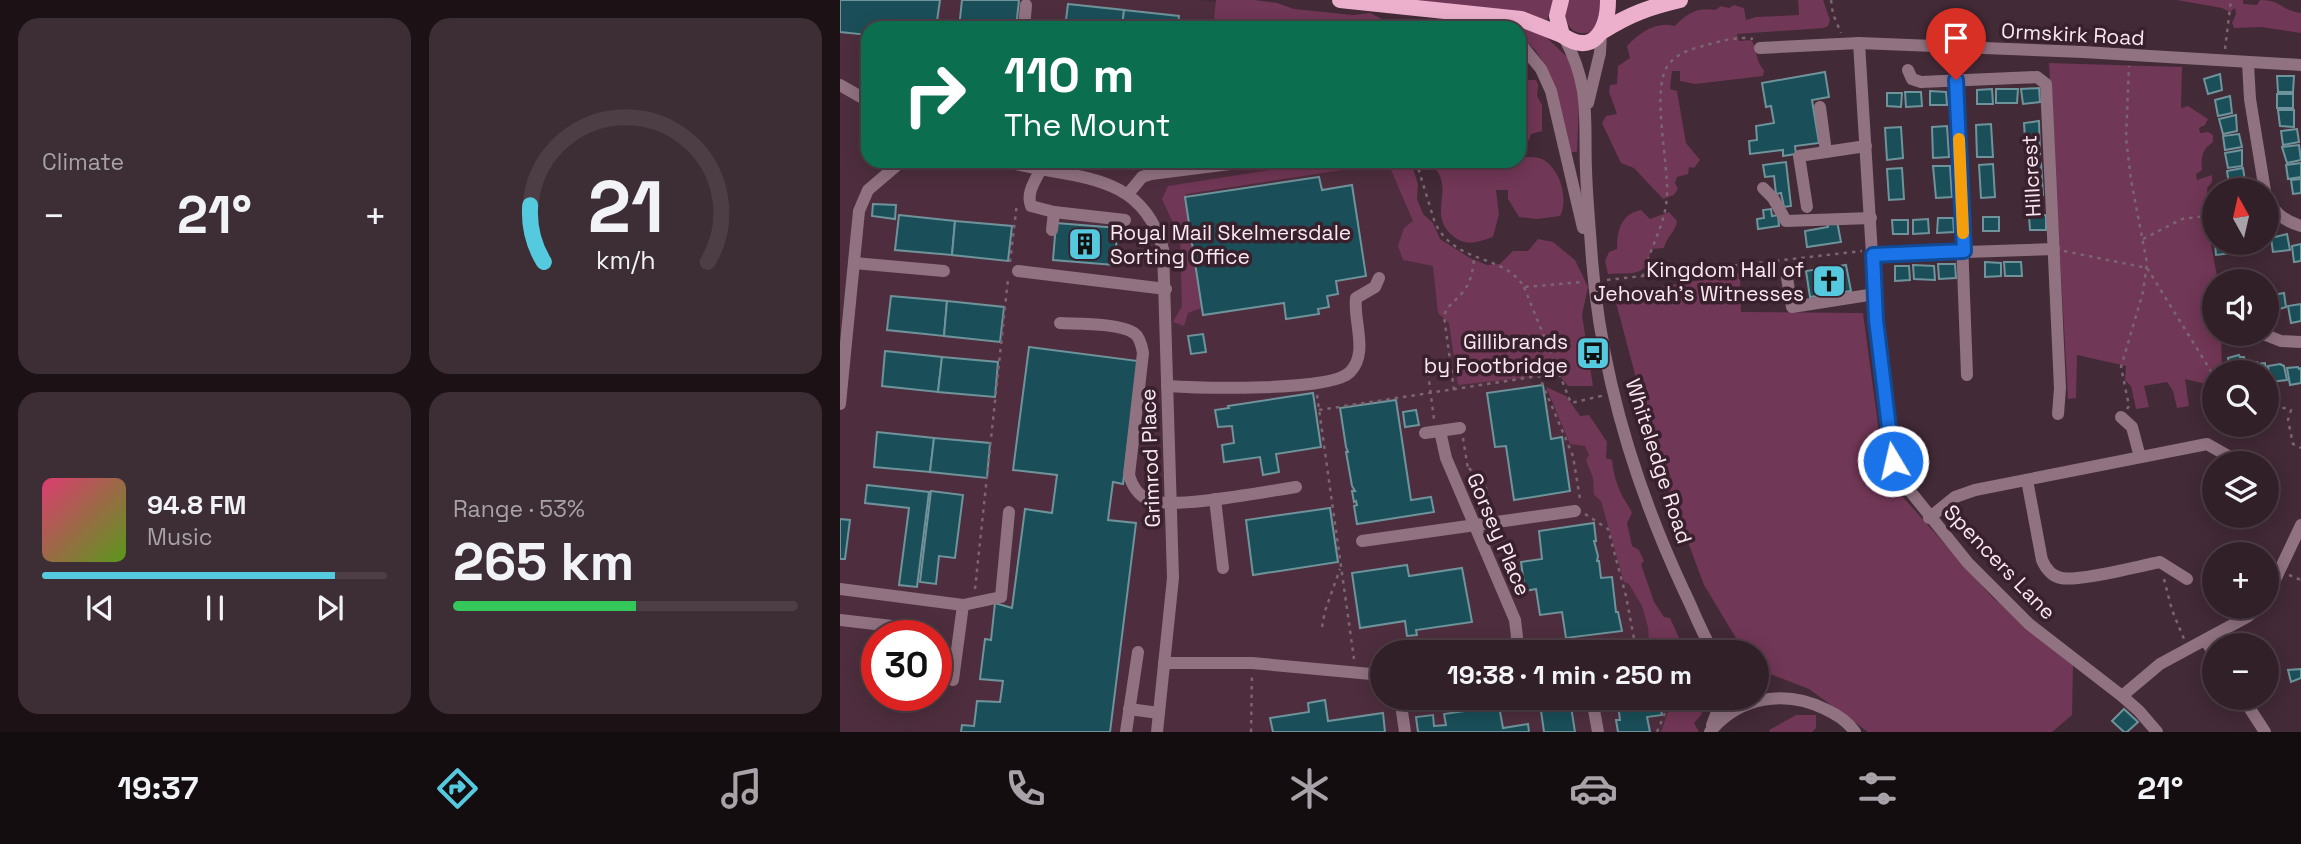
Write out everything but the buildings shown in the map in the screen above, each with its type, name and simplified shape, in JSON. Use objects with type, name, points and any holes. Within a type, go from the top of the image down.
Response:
[{"type":"main road","points":[[1340,0],[1526,21]]},
{"type":"main road","points":[[1561,0],[1557,16],[1563,36]]},
{"type":"main road","points":[[1602,33],[1607,20],[1608,0]]},
{"type":"main road","points":[[1526,21],[1581,43],[1596,38],[1628,15],[1681,0]]},
{"type":"street","points":[[1025,21],[1027,5]]},
{"type":"street","points":[[1465,13],[1484,21]]},
{"type":"street","name":"Whiteledge Road","points":[[1587,110],[1602,33]]},
{"type":"street","name":"Whiteledge Road","points":[[1563,36],[1575,58],[1587,110],[1587,189],[1593,265],[1597,305],[1610,375],[1624,428],[1658,531],[1707,640]]},
{"type":"street","name":"Ormskirk Road","points":[[1760,48],[1858,43],[2301,65]]},
{"type":"street","name":"Spencers Lane","points":[[1858,43],[1882,380],[1893,461],[1910,491],[1968,563],[2029,624],[2122,696],[2157,732]]},
{"type":"street","points":[[1526,51],[1541,69],[1550,90],[1593,265]]},
{"type":"street","points":[[2248,63],[2250,99],[2263,178]]},
{"type":"street","name":"Hillcrest","points":[[1908,70],[1916,81],[2037,76],[2046,84],[2060,388],[2058,414]]},
{"type":"street","points":[[1956,80],[1967,375]]},
{"type":"street","points":[[840,85],[861,96]]},
{"type":"street","points":[[1819,107],[1826,152]]},
{"type":"street","points":[[1807,207],[1799,156],[1866,146]]},
{"type":"street","points":[[840,404],[859,211],[868,191],[894,168]]},
{"type":"street","points":[[1037,168],[1104,182],[1128,194],[1142,177],[1199,168]]},
{"type":"street","points":[[1041,169],[1030,189],[1031,206],[1054,212],[1125,220]]},
{"type":"street","points":[[1763,188],[1773,198],[1786,221],[1871,218]]},
{"type":"street","name":"Grimrod Place","points":[[1128,194],[1146,210],[1159,235],[1163,249],[1166,289],[1173,593],[1157,732]]},
{"type":"street","points":[[1052,230],[1054,212]]},
{"type":"street","points":[[2279,213],[2285,220],[2301,226]]},
{"type":"street","points":[[1873,252],[2054,249]]},
{"type":"street","points":[[854,263],[944,271]]},
{"type":"street","points":[[1013,269],[1166,289]]},
{"type":"street","points":[[1167,386],[1234,389],[1338,379],[1350,373],[1357,359],[1360,338],[1356,298],[1375,288],[1379,278]]},
{"type":"street","points":[[1787,278],[1792,307],[1875,294]]},
{"type":"street","points":[[1060,323],[1125,329],[1135,333],[1140,340],[1143,353],[1129,475],[1134,487],[1147,499],[1170,502],[1215,499],[1296,487]]},
{"type":"street","points":[[2279,341],[2301,342]]},
{"type":"street","points":[[2122,417],[2132,427],[2140,457]]},
{"type":"street","points":[[1434,432],[1460,428]]},
{"type":"street","name":"Gorsey Place","points":[[1434,432],[1515,620],[1516,640]]},
{"type":"street","points":[[1930,518],[1955,497],[1965,493],[2207,444],[2219,451]]},
{"type":"street","points":[[2026,480],[2042,560],[2053,575],[2072,579],[2160,562],[2187,579]]},
{"type":"street","points":[[1215,499],[1223,568]]},
{"type":"street","points":[[1362,541],[1575,511]]},
{"type":"street","points":[[840,589],[968,604],[1001,597],[1009,512]]},
{"type":"street","points":[[2279,572],[2301,525]]},
{"type":"street","points":[[953,680],[968,604]]},
{"type":"street","points":[[2218,633],[2243,619]]},
{"type":"street","points":[[840,620],[861,622]]},
{"type":"street","points":[[2122,696],[2160,664],[2202,642]]},
{"type":"street","points":[[1126,732],[1138,652]]},
{"type":"street","points":[[1164,663],[1252,663],[1370,674]]},
{"type":"street","points":[[1769,694],[1811,702],[1833,713],[1855,732]]},
{"type":"street","points":[[1710,732],[1721,719],[1740,708],[1759,700],[1783,697]]},
{"type":"street","points":[[1129,709],[1159,713]]},
{"type":"street","points":[[1402,710],[1405,732]]},
{"type":"street","points":[[1594,710],[1598,732]]},
{"type":"street","points":[[1710,732],[1718,710]]},
{"type":"street","points":[[2250,710],[2265,732]]},
{"type":"path","points":[[1831,0],[1841,32],[1841,43]]},
{"type":"path","points":[[2224,62],[2231,0]]},
{"type":"path","points":[[1643,278],[1665,212],[1667,182],[1659,94],[1667,65],[1675,57],[1689,50],[1721,41],[1752,38],[1760,48]]},
{"type":"path","points":[[2122,417],[2129,406],[2121,367],[2143,292],[2147,268],[2130,180],[2126,138],[2129,55]]},
{"type":"path","points":[[1418,168],[1439,232],[1453,246],[1474,258],[1510,270],[1518,277],[1571,402],[1601,396],[1599,388]]},
{"type":"path","points":[[968,604],[1013,269],[1018,193]]},
{"type":"path","points":[[2143,239],[2182,219],[2202,216]]},
{"type":"path","points":[[2054,249],[2147,268],[2204,360]]},
{"type":"path","points":[[1633,278],[1873,252]]},
{"type":"path","points":[[1454,390],[1444,316],[1449,305],[1461,295],[1469,282],[1474,258]]},
{"type":"path","points":[[1524,287],[1533,286]]},
{"type":"path","points":[[1319,410],[1558,371]]},
{"type":"path","points":[[1428,373],[1434,432]]},
{"type":"path","points":[[1539,376],[1573,456],[1582,512],[1608,529],[1634,640]]},
{"type":"path","points":[[1315,382],[1356,673]]},
{"type":"path","points":[[2279,407],[2291,410],[2288,420],[2293,444],[2301,449]]},
{"type":"path","points":[[1460,428],[1469,468],[1486,488],[1491,524]]},
{"type":"path","points":[[1455,482],[1469,468]]},
{"type":"path","points":[[2160,562],[2172,610],[2188,649]]},
{"type":"path","points":[[1322,627],[1341,566]]},
{"type":"path","points":[[1251,732],[1252,663]]},
{"type":"path","points":[[1657,732],[1665,710]]},
{"type":"shaded area","points":[[840,0],[1198,0],[1370,21],[861,21],[861,168],[1396,168],[1454,292],[1599,461],[1665,640],[1370,640],[1370,710],[1687,710],[1686,732],[840,732]]},
{"type":"shaded area","points":[[1216,0],[1254,0],[1277,3],[1294,9],[1353,15],[1370,13],[1386,21],[1219,21],[1214,20]]},
{"type":"shaded area","points":[[1407,0],[1555,0],[1547,20],[1512,11]]},
{"type":"shaded area","points":[[1569,0],[1602,0],[1601,18],[1591,32],[1577,32],[1568,25],[1566,13]]},
{"type":"shaded area","points":[[1798,0],[1823,0],[1830,20],[1828,26],[1737,34],[1739,41],[1751,40],[1764,70],[1763,76],[1695,84],[1680,81],[1680,71],[1672,71],[1670,89],[1677,91],[1686,143],[1700,160],[1694,168],[1689,167],[1688,174],[1677,177],[1675,183],[1678,189],[1674,195],[1663,199],[1634,168],[1621,163],[1602,123],[1606,116],[1617,114],[1609,92],[1610,85],[1617,84],[1618,66],[1630,58],[1627,46],[1632,41],[1655,26],[1675,26],[1693,12],[1715,10],[1721,6],[1729,8],[1734,5],[1744,8],[1746,20],[1799,15]]},
{"type":"shaded area","points":[[2177,0],[2243,0],[2243,4],[2257,5],[2260,0],[2272,2],[2301,13],[2301,33],[2262,27],[2234,28],[2232,23],[2236,14],[2235,8],[2230,12],[2222,8]]},
{"type":"shaded area","points":[[1526,28],[1543,34],[1567,57],[1576,76],[1579,104],[1577,152],[1571,152],[1546,67],[1526,42]]},
{"type":"shaded area","points":[[2049,63],[2182,67],[2181,108],[2188,106],[2208,119],[2205,125],[2199,128],[2200,133],[2208,132],[2213,135],[2213,142],[2202,157],[2202,170],[2196,174],[2197,180],[2202,178],[2202,256],[2213,256],[2216,269],[2202,269],[2202,346],[2221,346],[2222,360],[2202,360],[2202,383],[2185,379],[2189,406],[2177,408],[2173,391],[2167,382],[2144,386],[2149,407],[2136,409],[2131,386],[2125,380],[2126,366],[2077,355],[2076,398],[2068,399]]},
{"type":"shaded area","points":[[1526,80],[1536,80],[1537,96],[1542,105],[1542,131],[1531,134],[1526,140]]},
{"type":"shaded area","points":[[1526,157],[1536,157],[1554,169],[1561,184],[1563,209],[1560,216],[1537,219],[1519,217],[1508,199],[1508,190],[1496,190],[1499,214],[1493,237],[1477,242],[1463,242],[1453,236],[1442,221],[1442,182],[1433,168],[1526,168]]},
{"type":"shaded area","points":[[1283,168],[1355,168],[1186,194],[1201,308],[1188,313],[1184,326],[1173,322],[1182,306],[1180,238],[1162,199],[1168,186]]},
{"type":"shaded area","points":[[1390,168],[1414,168],[1418,184],[1417,199],[1423,214],[1433,223],[1440,239],[1470,258],[1487,265],[1500,264],[1513,251],[1528,251],[1538,239],[1553,242],[1575,260],[1588,287],[1582,315],[1593,386],[1568,386],[1558,374],[1458,385],[1449,323],[1438,313],[1433,266],[1403,260],[1398,246],[1404,228],[1413,221]]},
{"type":"shaded area","points":[[1641,210],[1650,219],[1669,212],[1677,221],[1675,228],[1664,248],[1651,249],[1649,259],[1642,270],[1608,274],[1605,261],[1609,252],[1617,249],[1622,224],[1629,215]]},
{"type":"shaded area","points":[[1740,273],[1741,312],[1863,313],[1885,477],[1992,597],[2073,663],[2072,715],[2052,732],[1868,732],[1809,689],[1769,674],[1769,640],[1737,640],[1704,585],[1659,465],[1614,295]]},
{"type":"shaded area","points":[[1546,387],[1566,396],[1580,416],[1589,415],[1607,442],[1606,458],[1612,460],[1622,496],[1632,513],[1627,523],[1632,546],[1639,550],[1644,561],[1641,564],[1654,602],[1664,617],[1670,618],[1680,640],[1649,640],[1642,606],[1629,584],[1624,582],[1601,501],[1594,495],[1593,478],[1586,460],[1589,455],[1585,446],[1570,444]]},
{"type":"shaded area","points":[[1700,710],[1702,714],[1694,723],[1699,732],[1661,732],[1668,712]]},
{"type":"shaded area","points":[[1796,715],[1816,715],[1816,728],[1812,732],[1770,732],[1769,730]]},
{"type":"slow traffic","points":[[1959,139],[1963,233]]},
{"type":"place","name":"Royal Mail Skelmersdale Sorting Office","points":[[1085,244]]},
{"type":"place","name":"Kingdom Hall of Jehovah's Witnesses","points":[[1829,281]]},
{"type":"place","name":"Gillibrands by Footbridge","points":[[1593,353]]},
{"type":"route","points":[[1893,461],[1876,320],[1873,255],[1964,251],[1956,80]]}]
